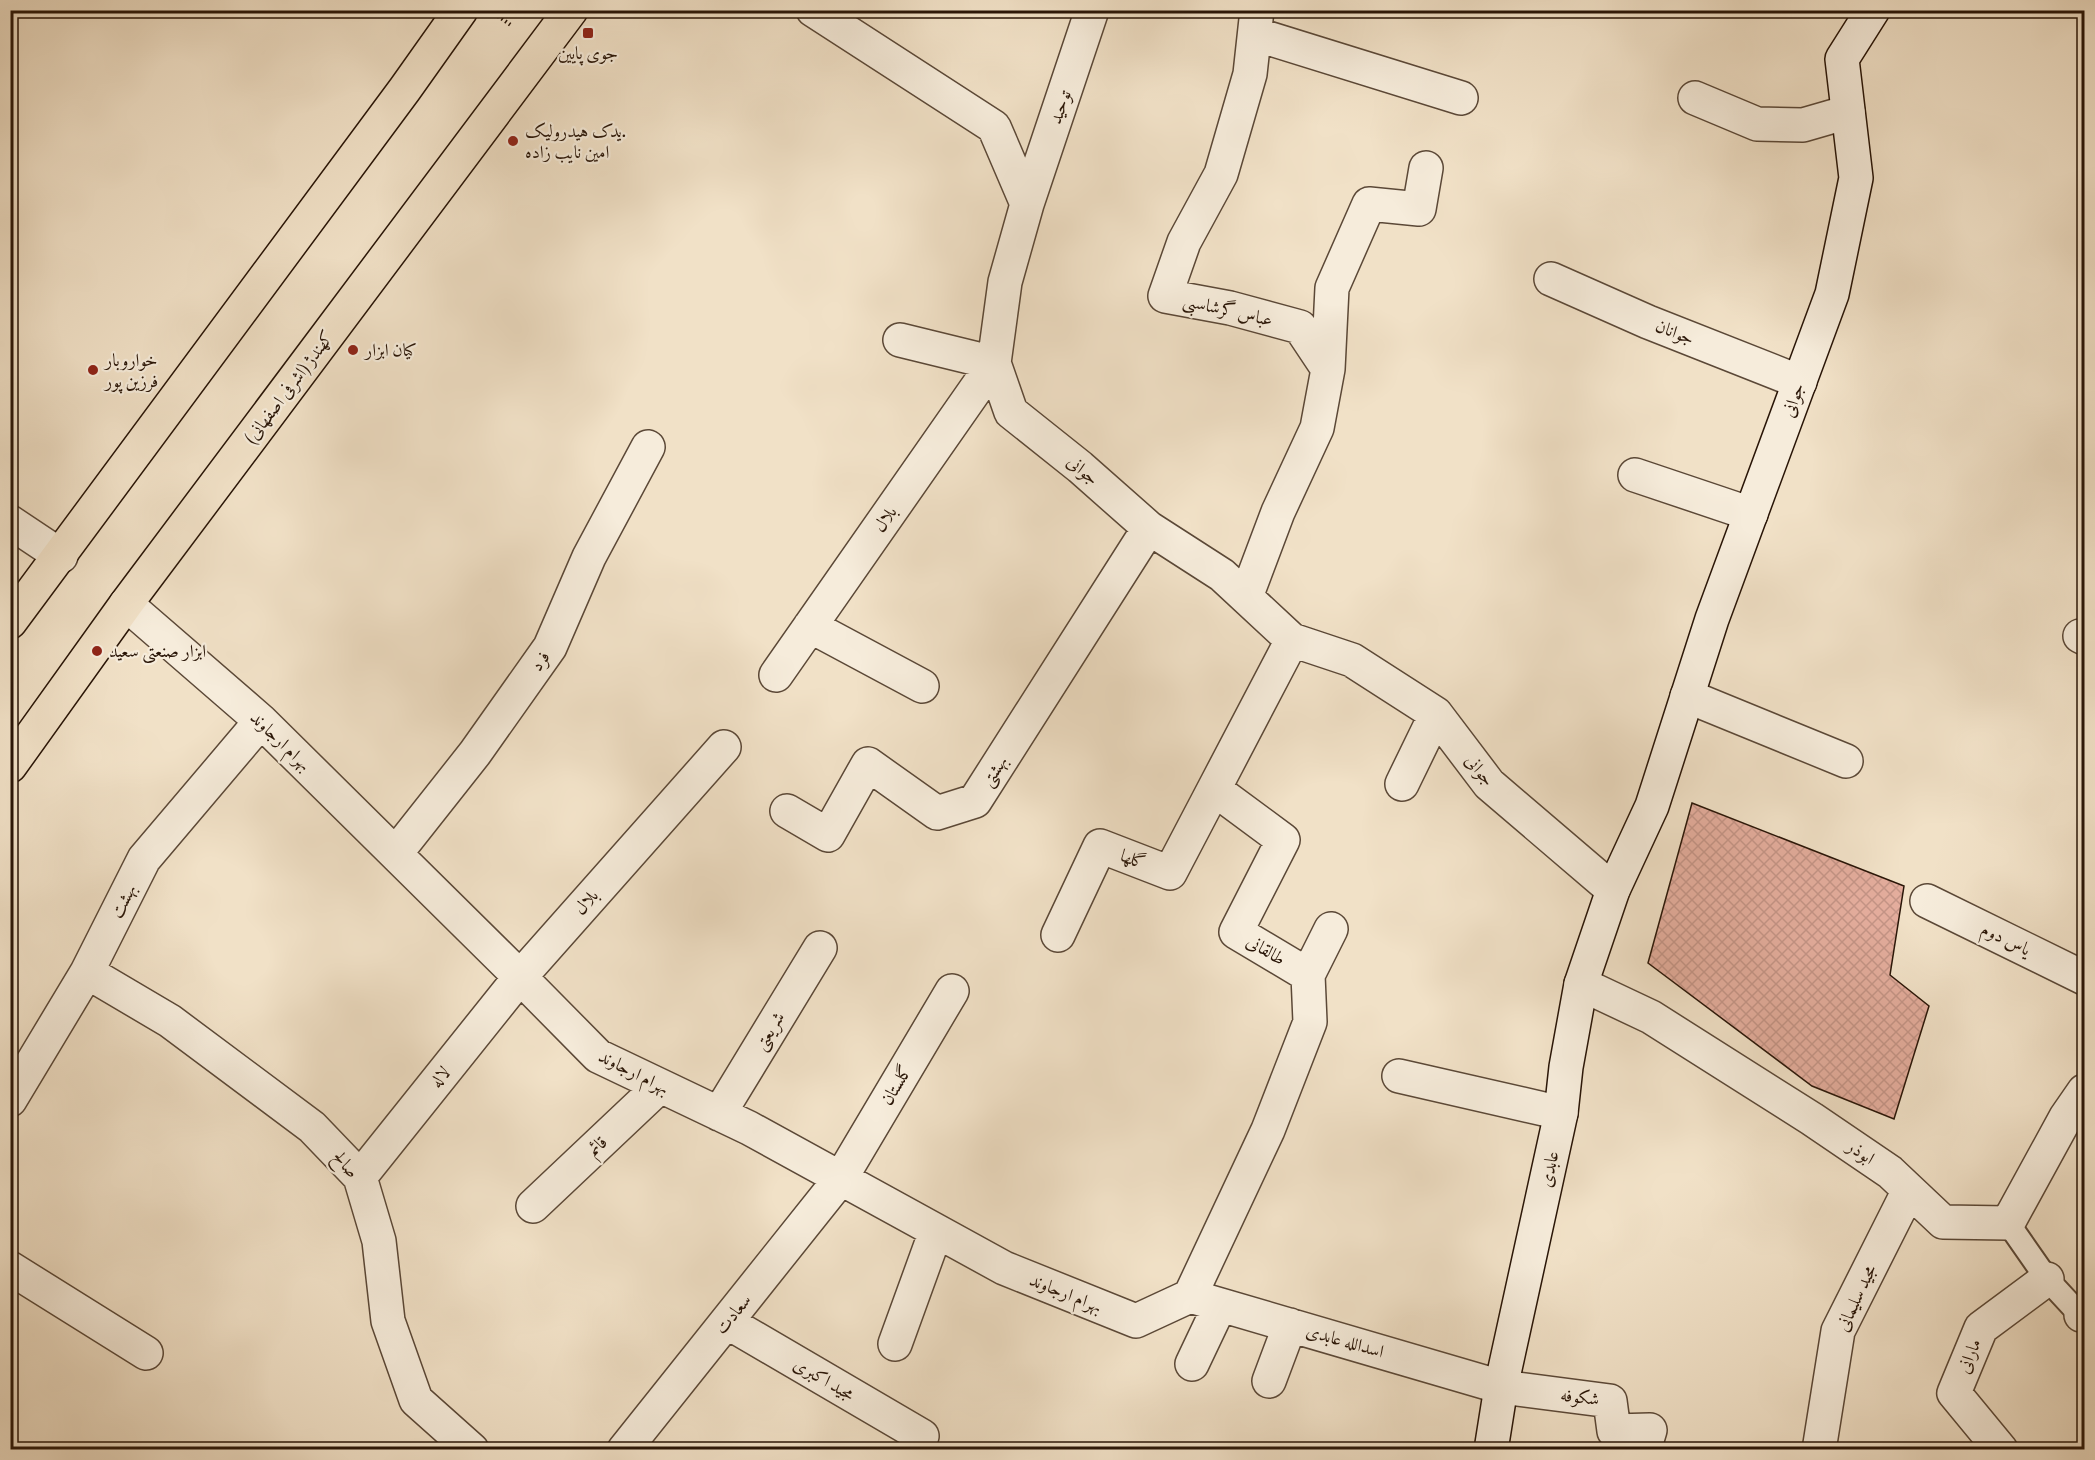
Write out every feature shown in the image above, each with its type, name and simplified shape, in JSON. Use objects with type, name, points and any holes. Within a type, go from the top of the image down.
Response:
[{"type":"main road","points":[[10,622],[384,118],[461,10]]},
{"type":"main road","name":"کهندژ (اشرفی اصفهانی)","points":[[10,766],[126,604],[570,10]]},
{"type":"street","points":[[813,10],[994,127],[1027,204]]},
{"type":"street","name":"توحید","points":[[1027,204],[1092,10]]},
{"type":"street","name":"جوانی","points":[[1027,204],[1005,282],[994,363],[1011,412],[1080,467],[1149,528],[1222,575],[1292,640],[1352,660],[1436,714],[1489,784],[1612,890],[1652,806],[1712,619],[1832,294],[1856,177],[1842,59],[1873,10]]},
{"type":"street","points":[[1256,22],[1461,98]]},
{"type":"street","name":"عباس گرشاسبی","points":[[1256,22],[1250,74],[1221,174],[1184,242],[1165,296],[1230,308],[1300,327],[1328,369]]},
{"type":"street","points":[[1695,98],[1757,124],[1803,125],[1848,112]]},
{"type":"street","points":[[1246,597],[1278,512],[1317,428],[1328,369],[1332,288],[1370,204],[1419,209],[1426,168]]},
{"type":"street","name":"جوانان","points":[[1551,279],[1648,322],[1800,382]]},
{"type":"street","points":[[900,340],[994,363]]},
{"type":"street","name":"بلال","points":[[776,675],[994,363]]},
{"type":"street","name":"فرد","points":[[396,853],[475,753],[550,647],[589,557],[648,447]]},
{"type":"street","points":[[1635,475],[1751,514]]},
{"type":"street","points":[[10,522],[61,556]]},
{"type":"street","name":"بهشتی","points":[[787,811],[828,835],[867,764],[937,813],[975,801],[1149,528]]},
{"type":"street","name":"بهرام ارجاوند","points":[[126,604],[261,721],[598,1056],[749,1128],[1004,1268],[1136,1321],[1205,1300]]},
{"type":"street","points":[[810,626],[922,686]]},
{"type":"street","points":[[1214,789],[1292,640]]},
{"type":"street","points":[[1687,696],[1846,761]]},
{"type":"street","points":[[1402,784],[1436,714]]},
{"type":"street","name":"بهشت","points":[[10,1101],[87,972],[144,859],[261,721]]},
{"type":"street","name":"بلال","points":[[520,977],[724,747]]},
{"type":"street","name":"گلها","points":[[1058,935],[1100,846],[1170,873],[1214,789]]},
{"type":"street","name":"طالقانی","points":[[1214,789],[1283,840],[1236,932],[1308,975]]},
{"type":"street","name":"عابدی","points":[[1491,1449],[1501,1387],[1561,1113],[1566,1067],[1581,984],[1612,890]]},
{"type":"street","name":"یاس دوم","points":[[1927,901],[2085,978]]},
{"type":"street","points":[[1192,1364],[1205,1300],[1310,1022],[1308,975],[1331,929]]},
{"type":"street","name":"شریعتی","points":[[719,1114],[820,948]]},
{"type":"street","name":"صالح","points":[[87,972],[170,1021],[312,1127],[360,1177],[379,1241],[388,1321],[417,1400],[472,1449]]},
{"type":"street","name":"لاله","points":[[360,1177],[520,977]]},
{"type":"street","name":"ابوذر","points":[[1581,984],[1651,1017],[1812,1119],[1890,1172],[1943,1222],[2008,1223]]},
{"type":"street","name":"گلستان","points":[[841,1178],[952,991]]},
{"type":"street","points":[[1399,1076],[1561,1113]]},
{"type":"street","name":"قائم","points":[[533,1206],[660,1086]]},
{"type":"street","points":[[2008,1223],[2066,1117],[2085,1090]]},
{"type":"street","name":"سعادت","points":[[624,1449],[841,1178]]},
{"type":"street","name":"مجید سلیمانی","points":[[1819,1449],[1838,1331],[1909,1190]]},
{"type":"street","points":[[895,1344],[936,1231]]},
{"type":"street","points":[[10,1268],[146,1353]]},
{"type":"street","name":"مارانی","points":[[2001,1449],[1954,1393],[1980,1328],[2047,1279]]},
{"type":"street","name":"اسدالله عابدی","points":[[1205,1300],[1501,1387]]},
{"type":"street","name":"مجید اکبری","points":[[727,1322],[922,1436]]},
{"type":"street","points":[[1269,1381],[1290,1325]]},
{"type":"street","name":"شکوفه","points":[[1501,1387],[1610,1401],[1614,1431],[1650,1430],[1644,1449]]},
{"type":"lane","points":[[2008,1223],[2047,1279],[2083,1315]]},
{"type":"building","points":[[1692,803],[1904,886],[1890,975],[1929,1006],[1894,1119],[1812,1086],[1648,963]]},
{"type":"place","name":"جوی پایین","points":[[588,33]]},
{"type":"place","name":"یدک هیدرولیک. امین نایب زاده","points":[[513,141]]},
{"type":"place","name":"کیان ابزار","points":[[353,350]]},
{"type":"place","name":"خواروبار فرزین پور","points":[[93,370]]},
{"type":"place","name":"ابزار صنعتی سعید","points":[[97,651]]}]
